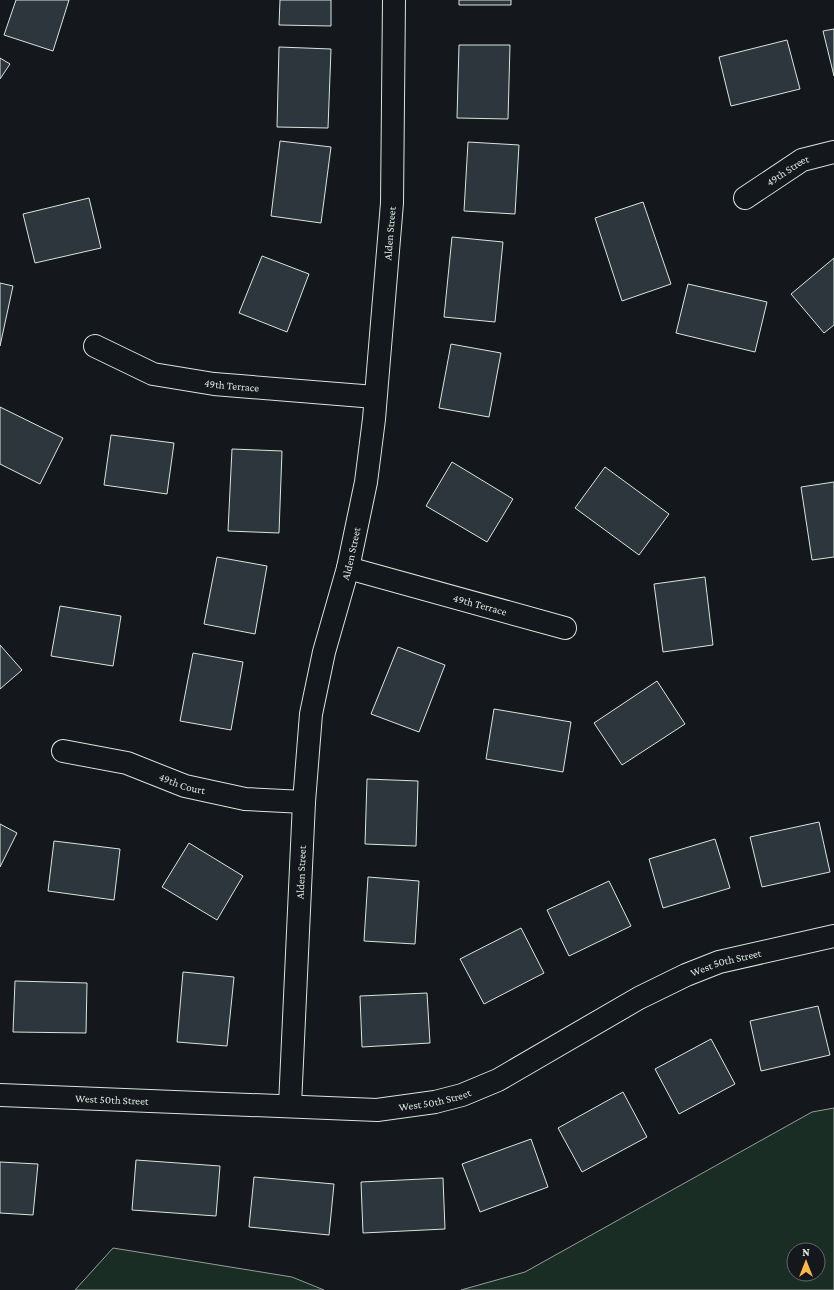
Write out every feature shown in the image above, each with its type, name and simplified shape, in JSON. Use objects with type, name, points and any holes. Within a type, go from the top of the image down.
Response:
[{"type":"street","name":"Alden Street","points":[[290,1106],[304,802],[311,714],[324,652],[348,568],[366,482],[384,310],[392,204],[394,0]]},
{"type":"street","name":"49th Street","points":[[745,198],[802,160],[834,152]]},
{"type":"street","name":"49th Terrace","points":[[95,346],[153,374],[214,384],[375,397]]},
{"type":"street","name":"49th Terrace","points":[[348,568],[565,628]]},
{"type":"street","name":"49th Court","points":[[63,751],[128,763],[185,786],[245,799],[304,802]]},
{"type":"street","name":"West 50th Street","points":[[0,1095],[377,1110],[435,1102],[462,1095],[498,1080],[639,998],[686,975],[719,962],[834,936]]},
{"type":"green space","points":[[834,1108],[834,1290],[461,1290],[525,1272],[812,1112]]},
{"type":"green space","points":[[113,1248],[292,1277],[324,1290],[75,1290]]},
{"type":"building","points":[[16,0],[69,0],[53,51],[4,35]]},
{"type":"building","points":[[280,0],[331,0],[331,26],[279,25]]},
{"type":"building","points":[[459,0],[511,0],[511,5],[459,5]]},
{"type":"building","points":[[834,29],[834,76],[823,31]]},
{"type":"building","points":[[787,40],[800,89],[731,106],[719,57]]},
{"type":"building","points":[[459,45],[510,45],[508,119],[457,118]]},
{"type":"building","points":[[279,47],[331,49],[328,128],[277,127]]},
{"type":"building","points":[[0,58],[10,64],[0,79]]},
{"type":"building","points":[[280,141],[331,147],[321,223],[271,216]]},
{"type":"building","points":[[468,142],[519,145],[515,214],[464,211]]},
{"type":"building","points":[[89,198],[101,248],[35,263],[23,214]]},
{"type":"building","points":[[643,202],[671,284],[622,301],[595,218]]},
{"type":"building","points":[[452,237],[503,242],[495,322],[444,317]]},
{"type":"building","points":[[262,256],[309,274],[287,332],[239,313]]},
{"type":"building","points":[[834,258],[834,325],[824,333],[791,294]]},
{"type":"building","points":[[0,283],[13,286],[0,346]]},
{"type":"building","points":[[688,284],[767,302],[755,352],[676,333]]},
{"type":"building","points":[[451,344],[501,353],[489,417],[439,408]]},
{"type":"building","points":[[0,407],[63,438],[40,484],[0,464]]},
{"type":"building","points":[[111,435],[174,443],[167,494],[104,485]]},
{"type":"building","points":[[232,449],[282,451],[279,533],[228,531]]},
{"type":"building","points":[[452,462],[513,499],[487,542],[426,506]]},
{"type":"building","points":[[605,467],[669,514],[639,555],[575,508]]},
{"type":"building","points":[[834,482],[834,557],[812,560],[801,487]]},
{"type":"building","points":[[217,557],[267,566],[255,634],[204,624]]},
{"type":"building","points":[[705,577],[713,645],[663,652],[654,584]]},
{"type":"building","points":[[60,606],[121,616],[113,666],[51,656]]},
{"type":"building","points":[[0,645],[22,670],[0,689]]},
{"type":"building","points":[[398,647],[445,665],[419,732],[371,714]]},
{"type":"building","points":[[193,653],[243,662],[231,730],[180,721]]},
{"type":"building","points":[[657,681],[685,724],[622,765],[594,723]]},
{"type":"building","points":[[494,709],[571,722],[563,772],[486,759]]},
{"type":"building","points":[[367,779],[418,781],[416,846],[365,844]]},
{"type":"building","points":[[819,822],[830,872],[762,887],[750,837]]},
{"type":"building","points":[[0,824],[17,833],[0,867]]},
{"type":"building","points":[[715,839],[730,888],[663,908],[649,859]]},
{"type":"building","points":[[54,841],[120,849],[114,900],[48,891]]},
{"type":"building","points":[[189,843],[243,876],[217,920],[162,887]]},
{"type":"building","points":[[368,877],[419,881],[415,944],[364,941]]},
{"type":"building","points":[[609,881],[631,926],[569,956],[547,910]]},
{"type":"building","points":[[521,928],[544,973],[484,1004],[460,959]]},
{"type":"building","points":[[183,972],[234,977],[227,1046],[177,1042]]},
{"type":"building","points":[[15,981],[87,983],[86,1033],[13,1032]]},
{"type":"building","points":[[427,993],[430,1043],[362,1047],[360,996]]},
{"type":"building","points":[[818,1006],[830,1055],[761,1071],[750,1021]]},
{"type":"building","points":[[711,1039],[735,1084],[679,1114],[655,1069]]},
{"type":"building","points":[[623,1092],[647,1137],[582,1172],[558,1128]]},
{"type":"building","points":[[531,1139],[548,1187],[480,1212],[462,1164]]},
{"type":"building","points":[[136,1160],[220,1166],[216,1216],[132,1210]]},
{"type":"building","points":[[0,1162],[38,1164],[33,1215],[0,1213]]},
{"type":"building","points":[[254,1177],[334,1184],[329,1235],[249,1227]]},
{"type":"building","points":[[443,1178],[445,1229],[363,1233],[361,1182]]}]
